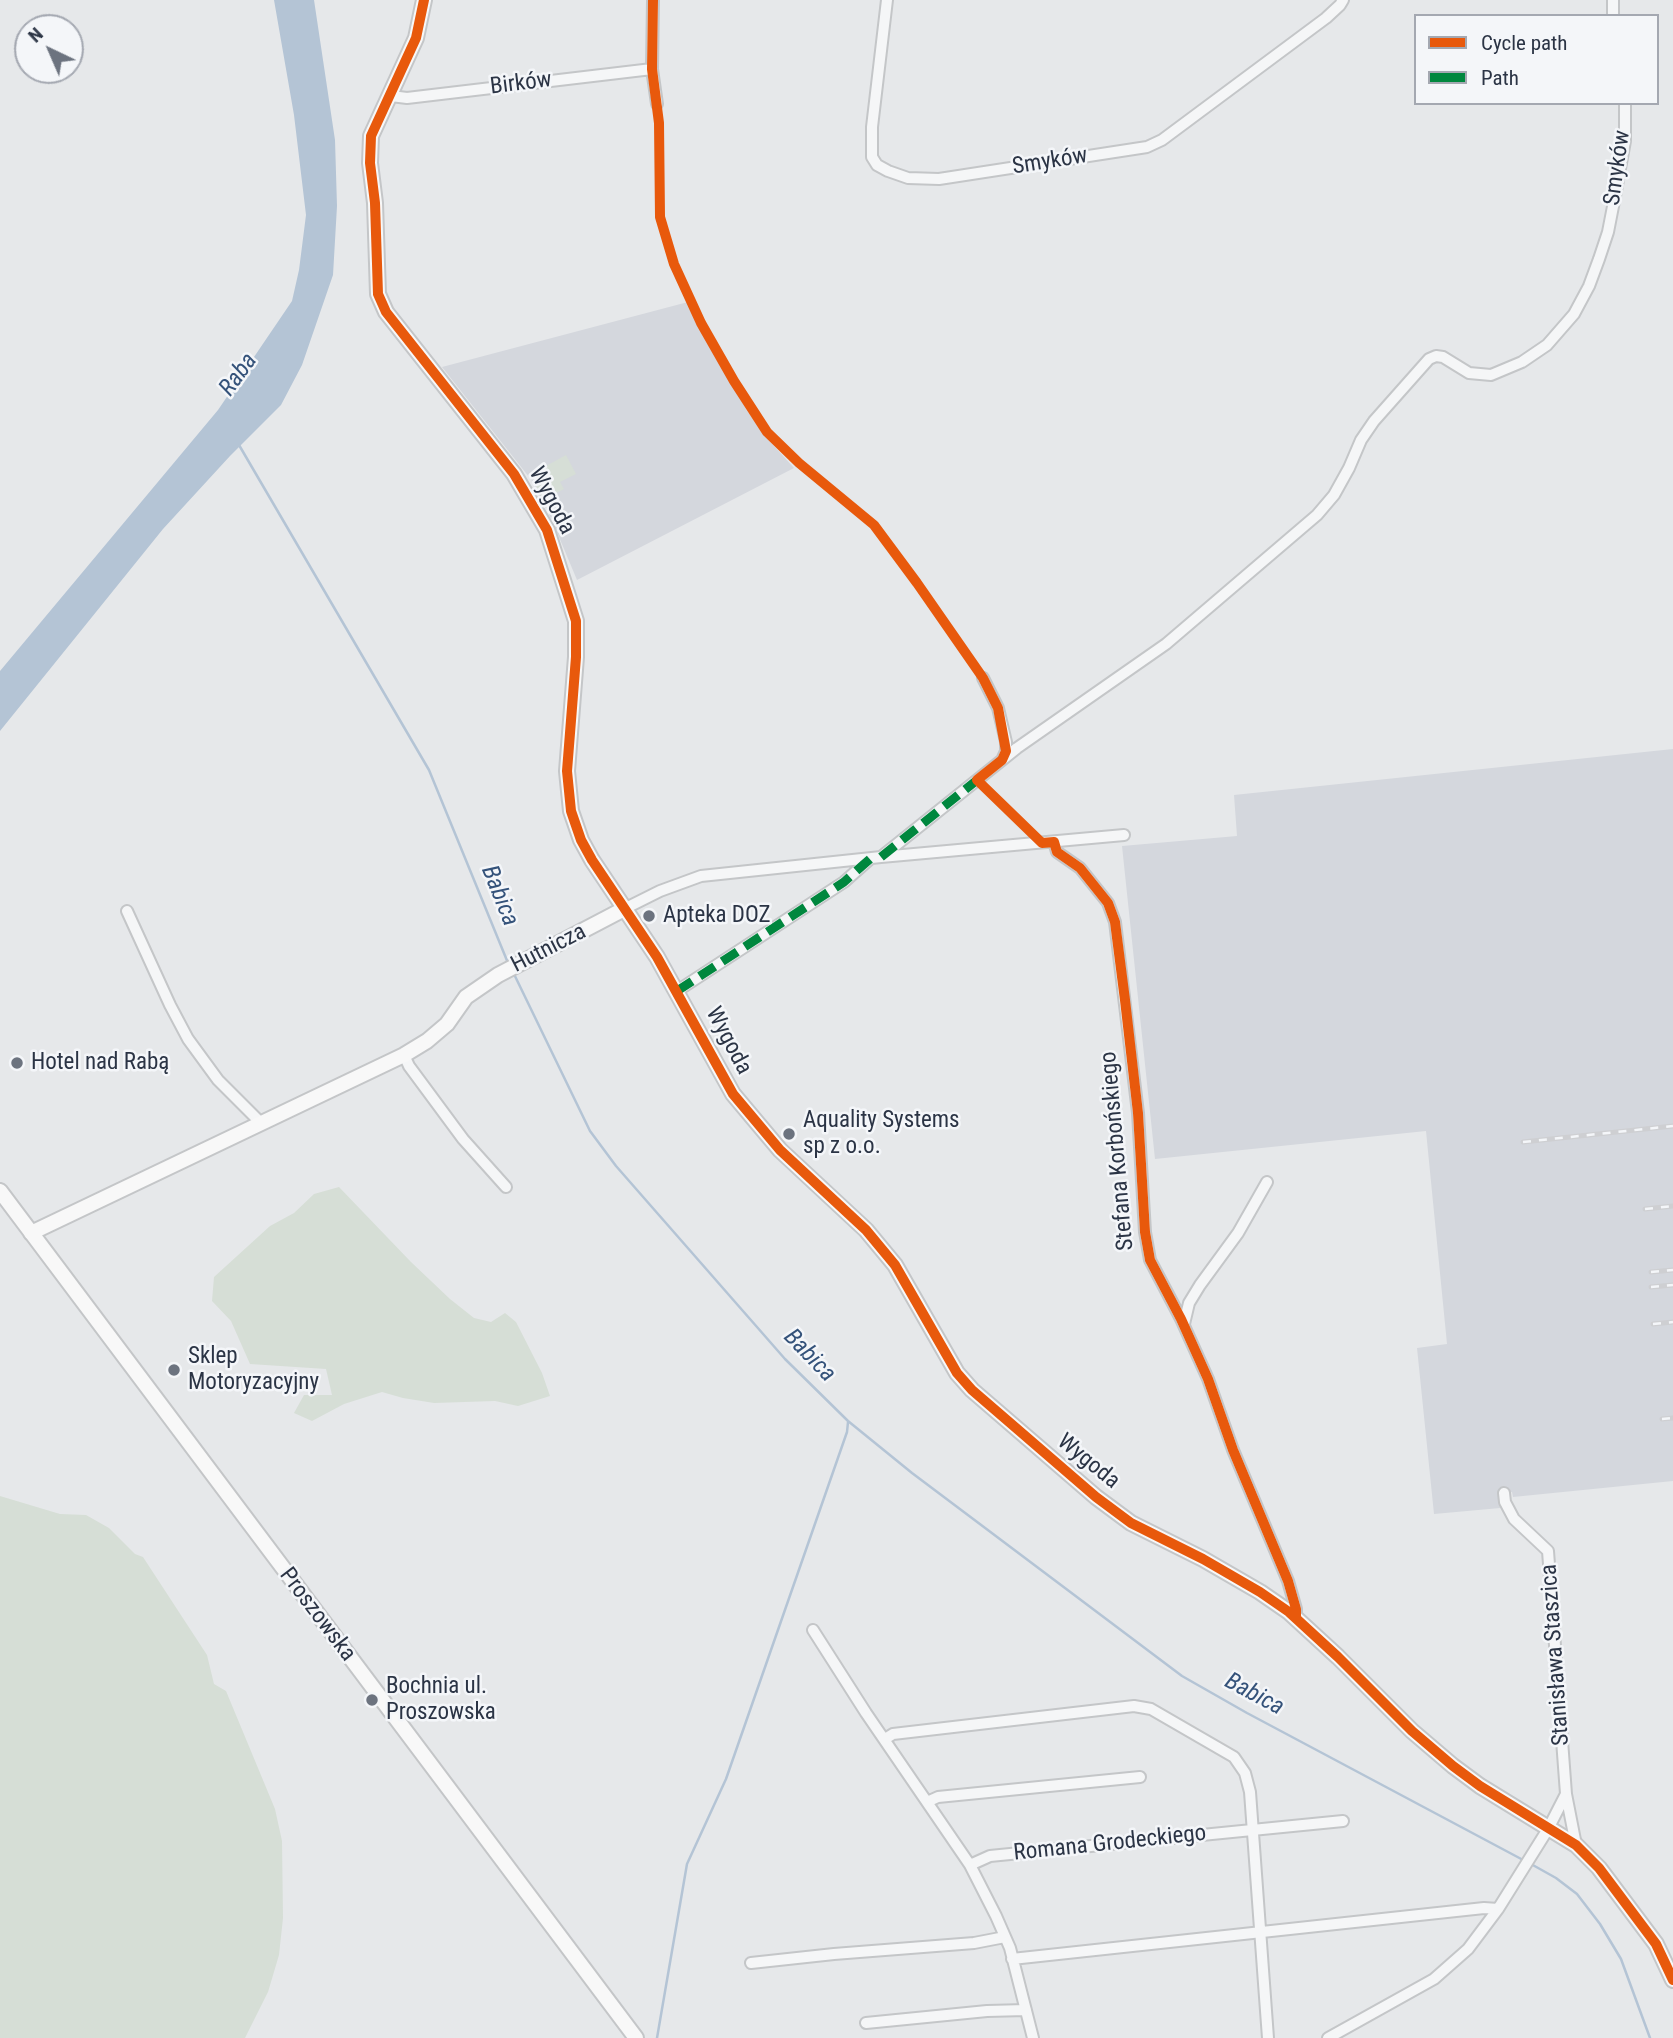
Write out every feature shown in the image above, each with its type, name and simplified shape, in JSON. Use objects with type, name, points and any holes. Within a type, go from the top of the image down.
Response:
[{"type":"street","name":"Wygoda","points":[[424,0],[416,38],[372,135],[370,163],[375,203],[378,294],[386,312],[514,474],[547,530],[576,621],[576,657],[567,771],[571,811],[581,840],[592,860],[626,908],[677,991],[733,1094],[780,1150],[866,1230],[880,1247],[919,1305],[957,1373],[972,1390],[1096,1497],[1131,1523],[1226,1572],[1296,1618],[1422,1740],[1480,1786],[1548,1829]]},
{"type":"street","points":[[653,0],[652,69],[657,104]]},
{"type":"street","name":"Smyków","points":[[887,0],[872,127],[872,157],[877,165],[908,178],[939,179],[1147,146],[1161,140],[1326,19],[1343,0]]},
{"type":"street","name":"Birków","points":[[391,96],[407,98],[652,69]]},
{"type":"street","name":"Smyków","points":[[1002,760],[1166,644],[1317,516],[1334,495],[1361,440],[1374,421],[1429,359],[1443,357],[1469,373],[1490,375],[1522,362],[1547,345],[1574,314],[1589,286],[1608,232],[1625,141],[1625,105]]},
{"type":"street","points":[[983,678],[998,708],[1006,742],[1002,760]]},
{"type":"street","name":"Wygoda","points":[[677,991],[844,881],[1002,760]]},
{"type":"street","name":"Hutnicza","points":[[31,1233],[404,1055],[446,1024],[466,997],[498,975],[660,891],[701,876],[1124,835]]},
{"type":"street","name":"Stefana Korbońskiego","points":[[1054,842],[1057,852],[1080,868],[1108,903],[1115,922],[1138,1113],[1145,1232],[1150,1260],[1208,1379],[1233,1450],[1288,1581],[1296,1618]]},
{"type":"street","points":[[127,911],[188,1039],[218,1080],[260,1122]]},
{"type":"street","points":[[404,1055],[409,1066],[463,1139],[506,1187]]},
{"type":"street","points":[[1184,1327],[1189,1303],[1238,1233],[1267,1182]]},
{"type":"street","name":"Proszowska","points":[[0,1191],[636,2038]]},
{"type":"street","name":"Stanisława Staszica","points":[[1504,1493],[1505,1502],[1514,1519],[1548,1551],[1566,1794],[1576,1845]]},
{"type":"street","points":[[813,1630],[970,1865],[1005,1937],[1033,2038]]},
{"type":"street","points":[[885,1740],[893,1734],[1134,1706],[1151,1709],[1234,1757],[1245,1773],[1250,1792],[1268,2038]]},
{"type":"street","points":[[927,1802],[938,1797],[1140,1777]]},
{"type":"street","points":[[1328,2038],[1434,1979],[1468,1949],[1534,1852],[1566,1794]]},
{"type":"street","name":"Romana Grodeckiego","points":[[970,1865],[990,1856],[1343,1821]]},
{"type":"street","points":[[1548,1829],[1576,1845],[1598,1868],[1656,1944],[1673,1980]]},
{"type":"street","points":[[1012,1959],[1497,1909]]},
{"type":"street","points":[[751,1963],[974,1943],[1005,1937]]},
{"type":"street","points":[[866,2023],[987,2011],[1026,2010]]},
{"type":"shaded area","points":[[688,302],[746,409],[764,435],[794,468],[577,580],[533,482],[442,367]]},
{"type":"shaded area","points":[[566,455],[576,474],[560,482],[564,489],[543,500],[534,482],[541,479],[537,471]]},
{"type":"shaded area","points":[[1673,749],[1673,1481],[1513,1497],[1512,1492],[1504,1493],[1499,1494],[1500,1508],[1434,1514],[1417,1348],[1447,1344],[1426,1131],[1155,1159],[1122,846],[1237,836],[1234,795]]},
{"type":"shaded area","points":[[339,1187],[411,1262],[474,1318],[491,1322],[505,1313],[516,1322],[542,1373],[550,1396],[518,1406],[495,1401],[434,1403],[382,1392],[344,1404],[312,1421],[294,1413],[304,1395],[332,1395],[326,1369],[250,1364],[231,1321],[212,1301],[214,1277],[270,1226],[294,1213],[314,1194]]},
{"type":"shaded area","points":[[0,1496],[60,1514],[86,1515],[109,1528],[135,1554],[143,1557],[207,1655],[214,1684],[226,1691],[275,1809],[282,1841],[283,1918],[279,1955],[268,1992],[245,2038],[0,2038]]},
{"type":"water","points":[[274,0],[314,0],[335,140],[337,206],[333,275],[302,365],[281,405],[163,529],[0,731],[0,671],[218,410],[292,301],[306,215],[294,115]]},
{"type":"waterway","name":"Babica","points":[[239,445],[429,770],[508,963]]},
{"type":"waterway","name":"Babica","points":[[513,972],[590,1131],[616,1166],[785,1359],[848,1421],[912,1473],[1182,1676],[1525,1861]]},
{"type":"waterway","points":[[657,2038],[687,1864],[726,1779],[847,1432],[848,1422]]},
{"type":"waterway","name":"Babica","points":[[1531,1864],[1577,1894],[1600,1924],[1621,1959],[1650,2038]]},
{"type":"railway","points":[[1523,1142],[1673,1126]]},
{"type":"railway","points":[[1645,1209],[1673,1206]]},
{"type":"railway","points":[[1651,1272],[1673,1270]]},
{"type":"railway","points":[[1651,1287],[1673,1285]]},
{"type":"railway","points":[[1653,1324],[1673,1322]]},
{"type":"railway","points":[[1662,1419],[1673,1418]]},
{"type":"marked path","points":[[881,857],[982,776]]},
{"type":"marked path","points":[[677,991],[844,882],[871,858]]},
{"type":"cycle path","points":[[424,0],[416,38],[371,136],[370,163],[375,203],[378,294],[386,312],[514,474],[547,530],[576,621],[576,657],[567,771],[571,811],[581,840],[592,860],[657,957],[733,1094],[780,1150],[866,1230],[895,1265],[957,1373],[972,1390],[1096,1497],[1131,1523],[1203,1559],[1289,1612],[1412,1731],[1453,1766],[1480,1786],[1576,1845],[1599,1868],[1656,1944],[1673,1980]]},
{"type":"cycle path","points":[[653,0],[652,69],[659,123],[660,217],[674,264],[701,323],[767,432],[799,463],[874,525],[983,678],[998,708],[1006,751],[1002,760],[977,780],[1042,843],[1054,842],[1057,852],[1080,868],[1108,903],[1115,922],[1125,1000],[1138,1113],[1145,1232],[1150,1260],[1208,1379],[1233,1450],[1288,1581],[1296,1618]]},
{"type":"place","name":"Apteka DOZ","points":[[649,916]]},
{"type":"place","name":"Hotel nad Rabą","points":[[17,1063]]},
{"type":"place","name":"Aquality Systems sp z o.o.","points":[[789,1134]]},
{"type":"place","name":"Sklep Motoryzacyjny","points":[[174,1370]]},
{"type":"place","name":"Bochnia ul. Proszowska","points":[[372,1700]]},
{"type":"water label","name":"Raba","points":[[239,375]]}]
